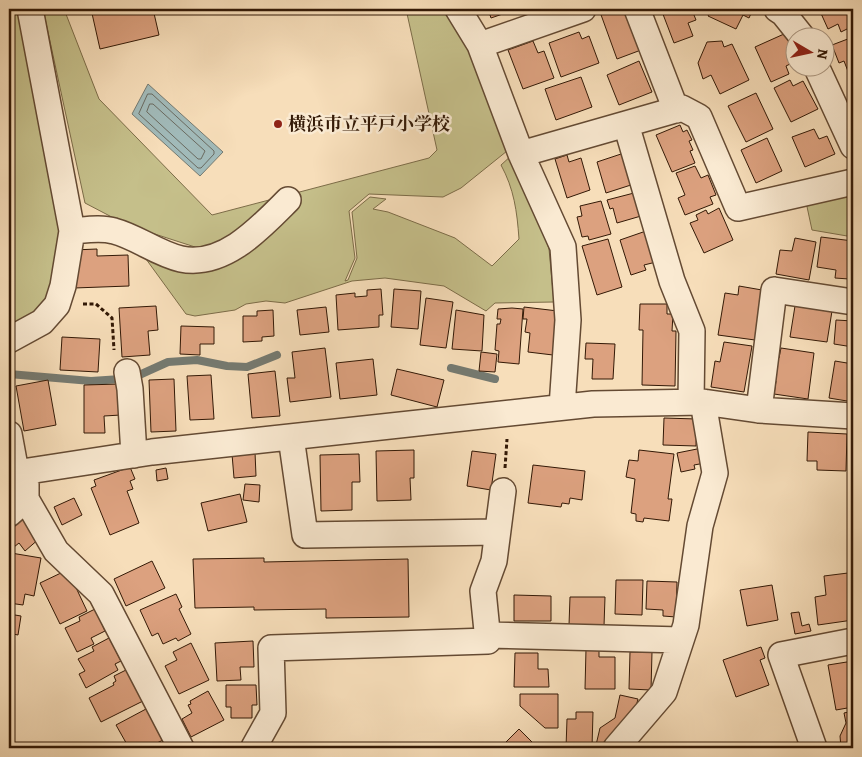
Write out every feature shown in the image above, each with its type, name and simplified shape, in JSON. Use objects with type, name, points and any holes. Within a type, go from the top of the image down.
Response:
[{"type":"street","points":[[9,340],[42,322],[57,305],[63,286],[72,231],[30,9]]},
{"type":"street","points":[[458,9],[480,45],[521,154],[563,247],[568,320],[562,407]]},
{"type":"street","points":[[480,45],[583,9]]},
{"type":"street","points":[[637,9],[676,110]]},
{"type":"street","points":[[777,9],[794,28]]},
{"type":"street","points":[[822,78],[853,146]]},
{"type":"street","points":[[521,154],[682,108],[699,117],[738,208],[853,182]]},
{"type":"street","points":[[616,748],[664,692],[686,625],[700,526],[715,473],[697,402],[692,331],[672,281],[626,124]]},
{"type":"street","points":[[72,231],[113,230],[181,259],[196,260],[228,250],[245,240],[288,200]]},
{"type":"street","points":[[759,410],[774,290],[853,302]]},
{"type":"street","points":[[129,380],[134,455]]},
{"type":"street","points":[[17,473],[134,455],[562,407],[697,402],[759,410],[853,416]]},
{"type":"street","points":[[9,434],[17,473],[18,507],[56,551],[101,594],[180,748]]},
{"type":"street","points":[[290,437],[304,535],[496,532]]},
{"type":"street","points":[[254,747],[273,713],[270,648],[488,641],[483,591],[494,560],[496,532],[503,491]]},
{"type":"street","points":[[488,635],[681,640]]},
{"type":"street","points":[[814,748],[780,655],[853,641]]},
{"type":"path","points":[[57,305],[96,304],[112,318],[115,365],[129,380]]},
{"type":"path","points":[[503,491],[510,412]]},
{"type":"shaded area","points":[[9,9],[20,9],[63,244],[56,291],[37,316],[9,334]]},
{"type":"shaded area","points":[[43,9],[64,9],[99,99],[212,215],[429,158],[437,150],[406,9],[446,9],[467,46],[507,151],[461,188],[443,197],[369,194],[349,211],[355,258],[345,281],[348,280],[357,258],[352,212],[370,197],[386,199],[373,209],[388,212],[455,238],[492,266],[519,239],[514,200],[501,165],[512,155],[529,189],[549,249],[554,302],[495,303],[486,311],[444,286],[385,278],[352,281],[285,303],[266,301],[246,304],[235,310],[195,316],[186,314],[138,248],[194,250],[195,247],[127,225],[85,203]]},
{"type":"shaded area","points":[[853,191],[853,237],[812,230],[806,202]]},
{"type":"water","points":[[148,84],[223,152],[200,176],[132,114]]},
{"type":"building","points":[[91,9],[153,9],[159,35],[100,49]]},
{"type":"building","points":[[488,9],[517,9],[491,18]]},
{"type":"building","points":[[610,9],[626,9],[641,50],[617,59],[600,12]]},
{"type":"building","points":[[661,9],[695,9],[692,10],[696,20],[688,23],[693,36],[674,43]]},
{"type":"building","points":[[712,9],[753,9],[749,18],[743,15],[736,29],[708,16]]},
{"type":"building","points":[[819,9],[853,9],[853,26],[841,32],[838,24],[828,28]]},
{"type":"building","points":[[579,32],[582,39],[589,36],[599,63],[561,77],[549,43]]},
{"type":"building","points":[[784,34],[784,76],[771,82],[755,47]]},
{"type":"building","points":[[853,37],[853,72],[849,74],[844,61],[839,63],[834,50],[834,44]]},
{"type":"building","points":[[533,41],[538,53],[544,51],[554,78],[523,89],[508,50]]},
{"type":"building","points":[[722,41],[724,47],[732,44],[749,80],[720,94],[711,75],[703,79],[698,63],[707,42]]},
{"type":"building","points":[[639,61],[652,92],[619,105],[607,75]]},
{"type":"building","points":[[581,77],[592,107],[556,120],[545,89]]},
{"type":"building","points":[[790,80],[793,86],[803,81],[818,109],[791,122],[774,88]]},
{"type":"building","points":[[756,93],[773,129],[746,142],[728,106]]},
{"type":"building","points":[[680,125],[683,132],[687,130],[692,140],[689,141],[693,150],[690,151],[695,163],[672,172],[656,135]]},
{"type":"building","points":[[814,129],[819,139],[827,136],[835,154],[805,167],[792,137]]},
{"type":"building","points":[[767,138],[782,171],[756,183],[741,150]]},
{"type":"building","points":[[624,153],[634,184],[606,193],[597,162]]},
{"type":"building","points":[[567,155],[569,162],[581,158],[590,190],[567,198],[555,159]]},
{"type":"building","points":[[695,166],[701,178],[708,175],[716,195],[710,197],[713,204],[685,215],[678,198],[685,195],[676,173]]},
{"type":"building","points":[[634,193],[641,216],[617,223],[613,208],[610,209],[607,200]]},
{"type":"building","points":[[601,201],[611,234],[589,240],[588,236],[582,237],[577,217],[582,216],[580,206]]},
{"type":"building","points":[[719,208],[733,240],[704,253],[690,223],[698,220],[696,215],[706,210],[708,214]]},
{"type":"building","points":[[646,231],[656,262],[644,265],[646,270],[631,275],[620,240]]},
{"type":"building","points":[[821,237],[853,241],[849,279],[835,278],[836,270],[817,267]]},
{"type":"building","points":[[795,238],[816,242],[809,280],[776,274],[780,250],[792,251]]},
{"type":"building","points":[[608,239],[622,287],[597,295],[582,246]]},
{"type":"building","points":[[97,249],[97,256],[128,255],[129,286],[74,288],[73,250]]},
{"type":"building","points":[[739,286],[762,290],[755,340],[718,335],[725,293],[738,295]]},
{"type":"building","points":[[381,289],[383,315],[379,315],[379,327],[338,330],[336,295],[355,293],[355,297],[367,296],[367,290]]},
{"type":"building","points":[[394,289],[421,291],[418,329],[391,327]]},
{"type":"building","points":[[426,298],[453,302],[446,348],[420,345]]},
{"type":"building","points":[[640,304],[667,304],[667,314],[673,314],[672,331],[676,331],[675,386],[642,385],[643,330],[639,330]]},
{"type":"building","points":[[156,306],[158,330],[148,331],[150,355],[122,357],[119,308]]},
{"type":"building","points":[[795,306],[832,311],[827,342],[790,337]]},
{"type":"building","points":[[326,307],[329,332],[300,335],[297,310]]},
{"type":"building","points":[[524,307],[558,311],[553,355],[528,352],[530,333],[525,332],[527,319],[523,319]]},
{"type":"building","points":[[498,309],[523,309],[519,364],[498,362],[499,351],[495,350],[497,324],[500,324],[501,319],[497,319]]},
{"type":"building","points":[[273,310],[274,336],[262,337],[262,341],[243,342],[243,316],[257,316],[257,311]]},
{"type":"building","points":[[456,310],[484,315],[482,351],[452,349]]},
{"type":"building","points":[[836,320],[853,321],[853,347],[834,344]]},
{"type":"building","points":[[181,326],[214,327],[214,344],[200,344],[200,355],[180,354]]},
{"type":"building","points":[[62,337],[100,339],[98,372],[60,370]]},
{"type":"building","points":[[724,342],[752,346],[744,392],[711,387],[715,361],[720,362]]},
{"type":"building","points":[[586,343],[615,344],[613,379],[592,379],[593,359],[585,359]]},
{"type":"building","points":[[325,348],[331,397],[290,402],[287,378],[295,378],[292,352]]},
{"type":"building","points":[[781,348],[814,353],[808,399],[774,394],[776,381],[772,381],[775,357],[779,358]]},
{"type":"building","points":[[481,352],[497,354],[495,372],[479,371]]},
{"type":"building","points":[[373,359],[377,395],[340,399],[336,363]]},
{"type":"building","points":[[835,361],[853,364],[853,402],[829,398]]},
{"type":"building","points":[[397,369],[444,380],[437,407],[391,395]]},
{"type":"building","points":[[275,371],[280,416],[252,418],[248,374]]},
{"type":"building","points":[[211,375],[214,419],[190,420],[187,376]]},
{"type":"building","points":[[174,379],[176,431],[151,432],[149,380]]},
{"type":"building","points":[[48,380],[56,425],[24,431],[16,386]]},
{"type":"building","points":[[120,384],[121,415],[104,416],[105,433],[84,433],[84,385]]},
{"type":"building","points":[[664,418],[697,419],[696,446],[663,445]]},
{"type":"building","points":[[808,432],[847,434],[846,471],[817,470],[817,461],[807,461]]},
{"type":"building","points":[[702,448],[705,463],[694,465],[695,469],[681,472],[677,453]]},
{"type":"building","points":[[414,450],[414,478],[410,478],[411,500],[377,501],[376,451]]},
{"type":"building","points":[[639,450],[674,454],[668,499],[672,499],[669,521],[644,518],[643,522],[636,521],[636,514],[631,513],[635,479],[626,477],[629,460],[638,461]]},
{"type":"building","points":[[472,451],[496,454],[491,490],[467,486]]},
{"type":"building","points":[[255,452],[256,476],[234,478],[232,454]]},
{"type":"building","points":[[359,454],[360,482],[352,482],[352,510],[321,511],[320,455]]},
{"type":"building","points":[[852,462],[853,504],[850,504]]},
{"type":"building","points":[[533,465],[585,471],[582,500],[570,498],[569,504],[562,503],[561,507],[528,503]]},
{"type":"building","points":[[130,467],[135,479],[130,481],[133,489],[127,491],[139,523],[110,535],[91,488],[96,486],[94,480]]},
{"type":"building","points":[[166,468],[168,479],[157,481],[156,470]]},
{"type":"building","points":[[245,484],[260,485],[259,502],[243,500]]},
{"type":"building","points":[[240,494],[247,522],[208,531],[201,503]]},
{"type":"building","points":[[74,498],[82,515],[62,525],[54,507]]},
{"type":"building","points":[[21,515],[40,538],[25,551],[19,543],[9,551],[9,526]]},
{"type":"building","points":[[11,553],[41,558],[34,596],[25,594],[23,605],[9,603]]},
{"type":"building","points":[[264,558],[264,562],[408,559],[409,617],[326,618],[326,609],[254,610],[254,607],[195,608],[193,559]]},
{"type":"building","points":[[152,561],[165,588],[126,606],[114,579]]},
{"type":"building","points":[[63,572],[67,580],[71,577],[87,611],[60,624],[40,583]]},
{"type":"building","points":[[848,573],[853,620],[818,625],[815,597],[826,595],[824,576]]},
{"type":"building","points":[[616,580],[643,580],[642,615],[615,614]]},
{"type":"building","points":[[647,581],[677,582],[676,617],[663,616],[663,610],[646,609]]},
{"type":"building","points":[[772,585],[778,620],[747,626],[740,590]]},
{"type":"building","points":[[176,594],[182,607],[179,609],[191,634],[178,641],[176,638],[163,644],[158,633],[152,636],[140,610]]},
{"type":"building","points":[[514,595],[551,596],[551,621],[514,621]]},
{"type":"building","points":[[570,597],[605,597],[604,626],[569,625]]},
{"type":"building","points":[[95,609],[105,631],[91,638],[94,644],[77,652],[65,628],[80,621],[79,617]]},
{"type":"building","points":[[799,612],[802,626],[809,624],[811,631],[795,634],[791,613]]},
{"type":"building","points":[[9,614],[21,616],[18,635],[13,634],[10,657]]},
{"type":"building","points":[[109,638],[121,661],[115,664],[118,670],[86,688],[79,674],[85,671],[78,659],[94,651],[92,647]]},
{"type":"building","points":[[253,641],[254,667],[240,667],[241,680],[217,681],[215,643]]},
{"type":"building","points":[[191,643],[209,680],[179,694],[165,666],[177,660],[173,652]]},
{"type":"building","points":[[761,647],[765,658],[760,660],[769,685],[736,697],[723,660]]},
{"type":"building","points":[[586,649],[599,650],[599,657],[615,657],[615,689],[585,689]]},
{"type":"building","points":[[630,652],[652,652],[651,690],[629,689]]},
{"type":"building","points":[[515,653],[538,653],[538,669],[548,669],[549,687],[514,687]]},
{"type":"building","points":[[853,661],[853,707],[836,710],[828,665]]},
{"type":"building","points":[[126,670],[143,701],[101,722],[89,698],[114,685],[113,683],[116,681],[114,676]]},
{"type":"building","points":[[226,685],[256,685],[257,705],[252,705],[252,718],[231,718],[231,707],[226,707]]},
{"type":"building","points":[[208,691],[224,720],[191,737],[182,719],[192,713],[188,705],[191,704],[190,701]]},
{"type":"building","points":[[520,694],[558,694],[558,728],[545,728],[520,706]]},
{"type":"building","points":[[620,695],[638,699],[633,718],[605,747],[596,745],[600,728],[615,718]]},
{"type":"building","points":[[146,709],[163,740],[147,748],[129,748],[116,725]]},
{"type":"building","points":[[853,711],[853,748],[841,748],[840,736],[846,723],[844,713]]},
{"type":"building","points":[[576,712],[593,712],[592,748],[566,748],[567,719],[576,719]]},
{"type":"building","points":[[519,729],[538,748],[510,748],[505,743]]},
{"type":"waterway","points":[[9,374],[91,381],[121,379],[137,376],[168,362],[197,360],[227,366],[247,367],[277,355]]},
{"type":"waterway","points":[[451,368],[495,379]]},
{"type":"place","name":"横浜市立平戸小学校","points":[[278,124]]}]
